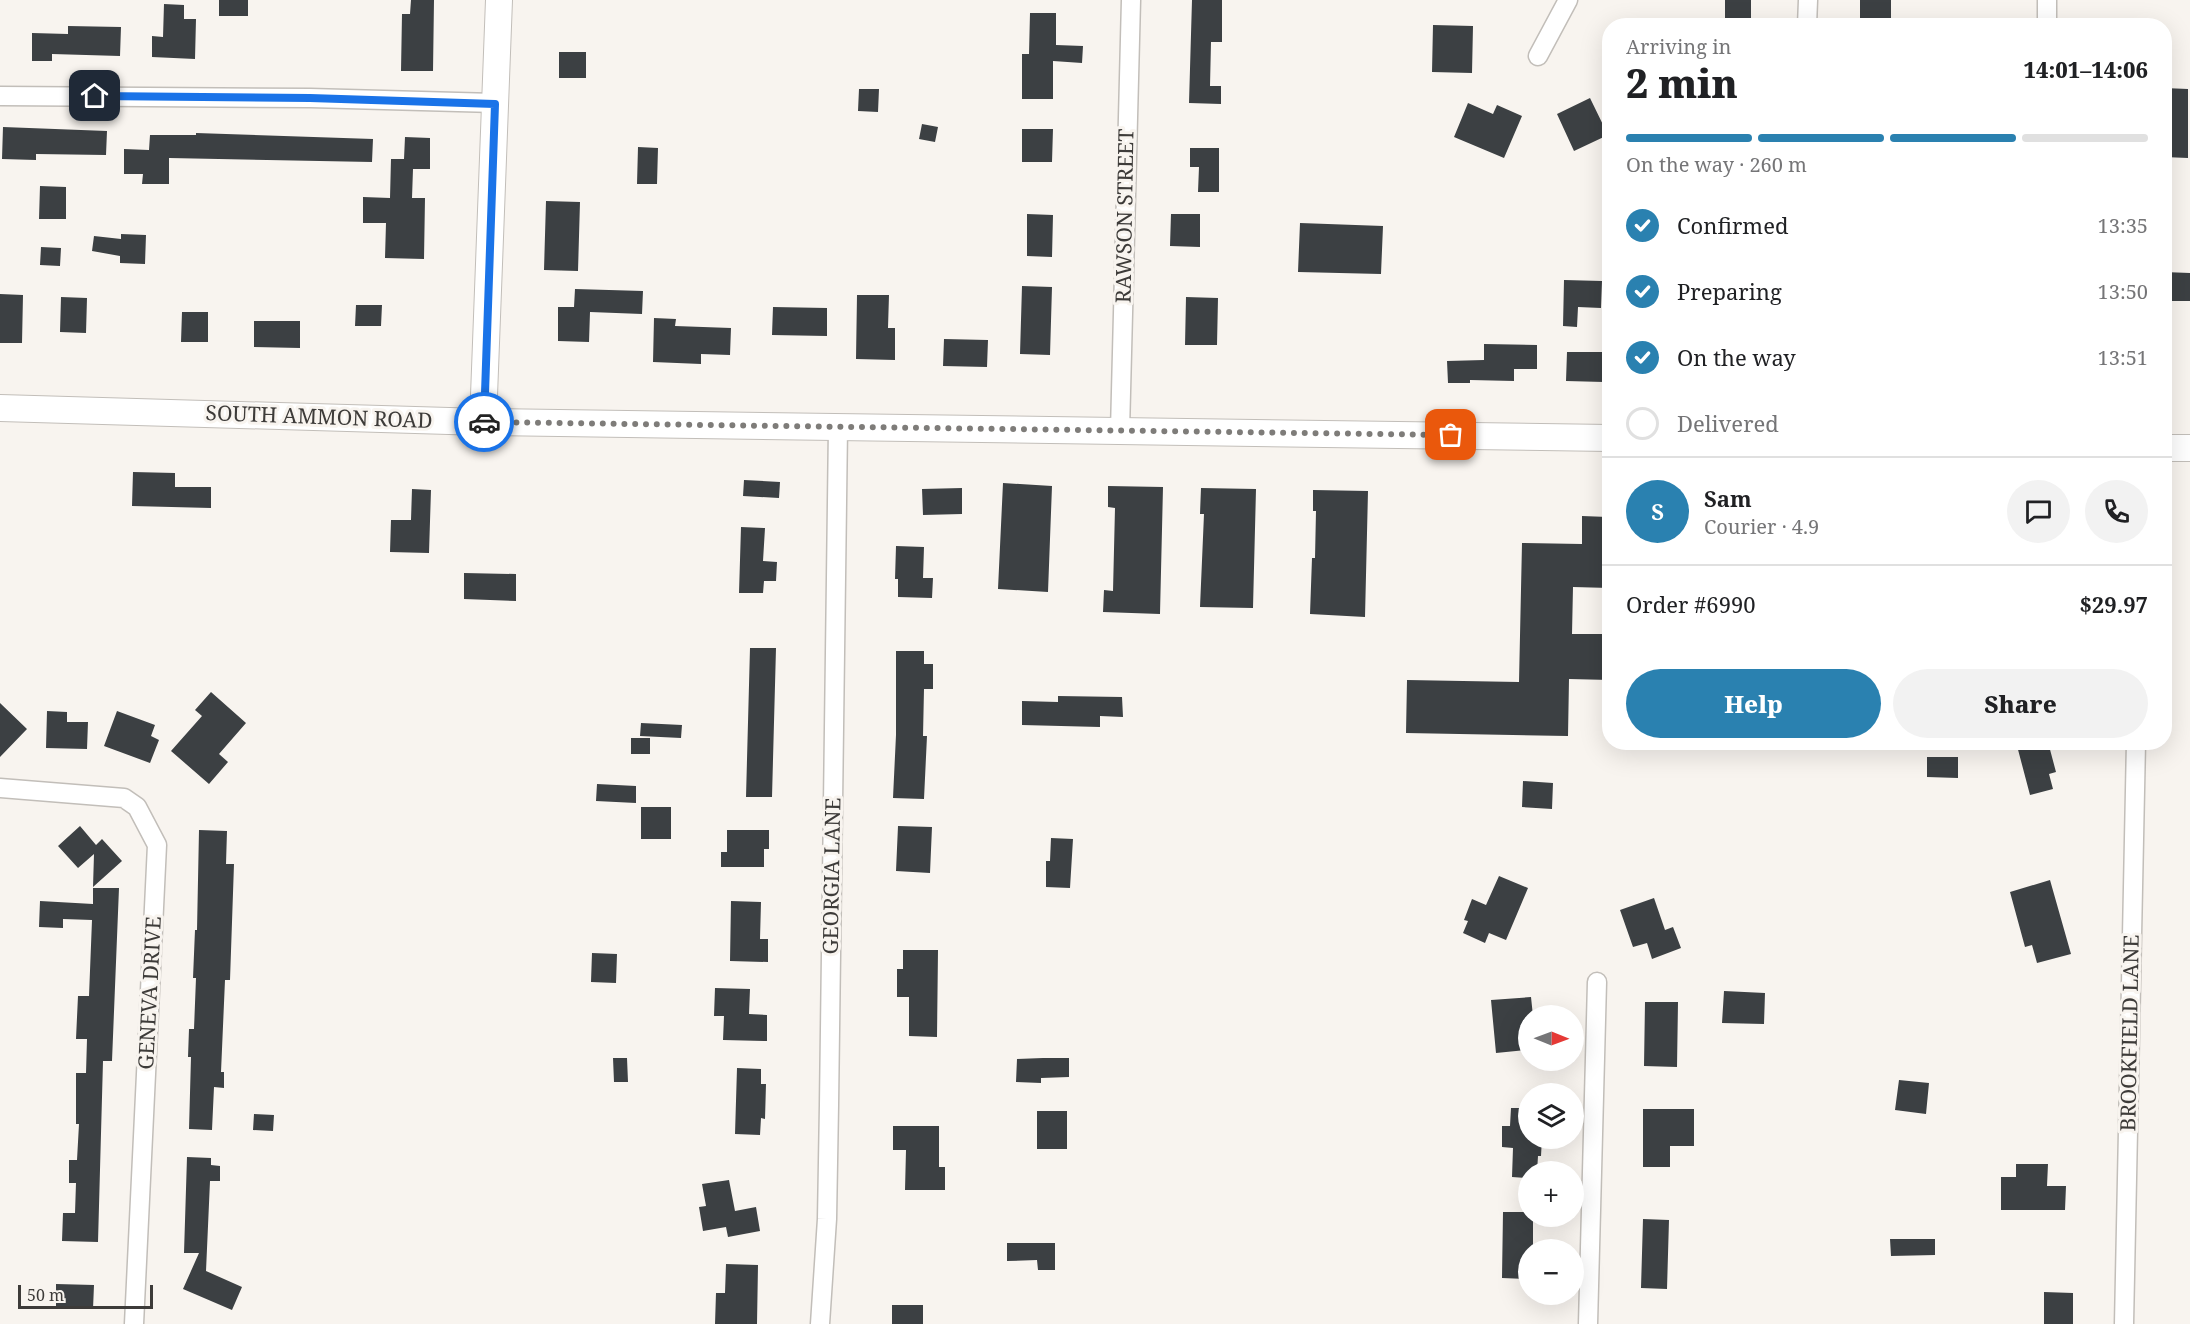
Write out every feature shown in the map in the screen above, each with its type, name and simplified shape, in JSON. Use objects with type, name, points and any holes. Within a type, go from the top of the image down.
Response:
[{"type":"main road","points":[[483,422],[499,0]]},
{"type":"main road","name":"SOUTH AMMON ROAD","points":[[0,408],[483,422],[1602,438]]},
{"type":"main road","points":[[2172,448],[2190,448]]},
{"type":"street","name":"RAWSON STREET","points":[[1120,431],[1131,0]]},
{"type":"street","points":[[1538,56],[1568,0]]},
{"type":"street","points":[[1807,18],[1808,0]]},
{"type":"street","points":[[2047,0],[2047,18]]},
{"type":"street","points":[[0,96],[310,98],[495,104]]},
{"type":"street","name":"GEORGIA LANE","points":[[820,1324],[827,1219],[838,427]]},
{"type":"street","name":"BROOKFIELD LANE","points":[[2124,1324],[2136,750]]},
{"type":"street","name":"GENEVA DRIVE","points":[[0,788],[124,798],[137,807],[157,845],[134,1324]]},
{"type":"street","points":[[1588,1324],[1597,982]]},
{"type":"building","points":[[219,0],[248,0],[248,16],[219,16]]},
{"type":"building","points":[[411,0],[434,0],[433,71],[401,71],[402,14],[410,14]]},
{"type":"building","points":[[1192,0],[1222,0],[1222,42],[1211,42],[1210,86],[1221,86],[1221,104],[1189,103]]},
{"type":"building","points":[[1725,0],[1751,0],[1751,18],[1725,18]]},
{"type":"building","points":[[1860,0],[1891,0],[1891,18],[1860,18]]},
{"type":"building","points":[[164,4],[184,5],[184,19],[196,19],[195,59],[152,57],[152,36],[163,37]]},
{"type":"building","points":[[1030,13],[1056,13],[1056,45],[1083,46],[1082,63],[1053,61],[1053,99],[1022,99],[1022,54],[1029,54]]},
{"type":"building","points":[[1433,25],[1473,26],[1472,73],[1432,72]]},
{"type":"building","points":[[68,26],[121,27],[120,56],[52,54],[52,61],[32,61],[32,33],[68,34]]},
{"type":"building","points":[[559,52],[586,52],[586,78],[559,78]]},
{"type":"building","points":[[2172,88],[2188,89],[2188,158],[2172,157]]},
{"type":"building","points":[[859,89],[879,89],[878,112],[858,111]]},
{"type":"building","points":[[1590,98],[1602,123],[1602,138],[1574,151],[1557,114]]},
{"type":"building","points":[[1468,103],[1493,114],[1497,105],[1522,116],[1504,158],[1454,137]]},
{"type":"building","points":[[922,124],[938,127],[935,142],[919,139]]},
{"type":"building","points":[[3,127],[107,131],[106,155],[36,154],[36,160],[2,159]]},
{"type":"building","points":[[1022,129],[1053,129],[1052,162],[1022,162]]},
{"type":"building","points":[[196,133],[373,139],[372,162],[169,158],[169,184],[142,184],[143,174],[124,174],[124,149],[149,150],[150,135],[196,135]]},
{"type":"building","points":[[405,137],[430,138],[430,169],[413,169],[412,198],[425,198],[424,259],[385,258],[386,223],[363,223],[363,197],[390,198],[391,159],[404,159]]},
{"type":"building","points":[[638,147],[658,148],[657,184],[637,184]]},
{"type":"building","points":[[1190,148],[1219,148],[1219,192],[1198,192],[1199,167],[1190,167]]},
{"type":"building","points":[[40,186],[66,187],[66,219],[39,219]]},
{"type":"building","points":[[546,201],[580,202],[578,271],[544,270]]},
{"type":"building","points":[[1027,214],[1053,215],[1052,257],[1027,256]]},
{"type":"building","points":[[1171,214],[1200,214],[1200,247],[1170,246]]},
{"type":"building","points":[[1300,223],[1383,226],[1381,274],[1298,272]]},
{"type":"building","points":[[121,234],[146,235],[145,264],[120,263],[120,256],[92,251],[94,236],[121,239]]},
{"type":"building","points":[[41,247],[61,248],[60,266],[40,265]]},
{"type":"building","points":[[2172,272],[2190,273],[2190,301],[2172,301]]},
{"type":"building","points":[[1564,280],[1602,281],[1601,308],[1578,307],[1577,327],[1563,326]]},
{"type":"building","points":[[1022,286],[1052,287],[1050,355],[1020,354]]},
{"type":"building","points":[[575,289],[643,291],[642,314],[590,312],[589,342],[558,341],[558,307],[574,307]]},
{"type":"building","points":[[0,294],[23,295],[22,343],[0,343]]},
{"type":"building","points":[[857,295],[889,295],[888,328],[895,328],[895,360],[856,359]]},
{"type":"building","points":[[61,297],[87,298],[86,333],[60,332]]},
{"type":"building","points":[[1186,297],[1218,298],[1217,345],[1185,345]]},
{"type":"building","points":[[356,305],[382,305],[381,326],[355,326]]},
{"type":"building","points":[[773,307],[827,308],[827,336],[772,335]]},
{"type":"building","points":[[182,312],[208,312],[208,342],[181,342]]},
{"type":"building","points":[[654,318],[676,319],[675,326],[731,328],[730,355],[701,354],[701,364],[653,362]]},
{"type":"building","points":[[254,321],[300,321],[300,348],[254,347]]},
{"type":"building","points":[[944,339],[988,340],[987,367],[943,366]]},
{"type":"building","points":[[1484,344],[1537,345],[1537,369],[1514,369],[1514,381],[1470,380],[1470,383],[1448,383],[1447,361],[1484,360]]},
{"type":"building","points":[[1567,352],[1602,352],[1602,382],[1566,381]]},
{"type":"building","points":[[133,472],[175,473],[175,487],[211,487],[211,508],[132,506]]},
{"type":"building","points":[[744,480],[780,482],[779,498],[743,496]]},
{"type":"building","points":[[1003,483],[1052,486],[1048,592],[998,589]]},
{"type":"building","points":[[1108,486],[1163,487],[1160,614],[1103,612],[1104,590],[1113,591],[1115,508],[1108,507]]},
{"type":"building","points":[[962,488],[962,514],[923,515],[922,489]]},
{"type":"building","points":[[1201,488],[1256,489],[1253,608],[1200,607],[1204,514],[1200,514]]},
{"type":"building","points":[[412,489],[431,490],[429,553],[390,552],[391,520],[411,520]]},
{"type":"building","points":[[1313,490],[1368,491],[1365,617],[1310,614],[1312,558],[1315,558],[1316,511],[1313,511]]},
{"type":"building","points":[[1582,516],[1602,517],[1602,588],[1573,587],[1572,634],[1602,634],[1602,680],[1569,679],[1568,736],[1406,733],[1407,680],[1519,682],[1522,543],[1582,544]]},
{"type":"building","points":[[741,527],[765,528],[763,561],[777,562],[776,581],[764,581],[763,593],[739,593]]},
{"type":"building","points":[[896,546],[924,547],[923,578],[933,578],[932,598],[898,597],[898,579],[895,579]]},
{"type":"building","points":[[464,573],[516,574],[516,601],[464,599]]},
{"type":"building","points":[[750,648],[776,648],[772,797],[746,797]]},
{"type":"building","points":[[896,651],[924,651],[924,664],[933,664],[933,689],[924,689],[923,736],[927,736],[924,799],[893,798]]},
{"type":"building","points":[[211,692],[246,723],[219,754],[228,762],[209,784],[171,751],[202,716],[195,710]]},
{"type":"building","points":[[1058,696],[1122,697],[1123,717],[1100,716],[1100,727],[1022,725],[1022,701],[1058,702]]},
{"type":"building","points":[[0,703],[27,729],[0,757]]},
{"type":"building","points":[[47,711],[67,712],[67,722],[88,722],[87,749],[46,748]]},
{"type":"building","points":[[117,711],[155,725],[151,736],[159,740],[150,763],[104,746]]},
{"type":"building","points":[[641,723],[682,725],[681,738],[640,736]]},
{"type":"building","points":[[631,738],[650,738],[650,754],[631,754]]},
{"type":"building","points":[[2018,750],[2050,750],[2056,772],[2049,774],[2053,789],[2030,795]]},
{"type":"building","points":[[1927,757],[1958,757],[1958,778],[1927,777]]},
{"type":"building","points":[[1523,781],[1553,783],[1552,809],[1522,807]]},
{"type":"building","points":[[597,784],[636,786],[636,803],[596,801]]},
{"type":"building","points":[[641,807],[671,807],[671,839],[641,839]]},
{"type":"building","points":[[80,826],[96,845],[102,839],[122,861],[93,887],[94,854],[78,868],[58,846]]},
{"type":"building","points":[[898,826],[932,827],[930,873],[896,871]]},
{"type":"building","points":[[199,830],[227,831],[226,864],[234,864],[230,980],[225,980],[221,1072],[224,1072],[224,1088],[214,1087],[212,1130],[189,1129],[191,1057],[188,1057],[189,1029],[194,1029],[196,978],[193,978],[195,930],[197,930]]},
{"type":"building","points":[[727,830],[769,830],[769,849],[764,849],[764,867],[721,867],[721,852],[727,852]]},
{"type":"building","points":[[1051,838],[1073,839],[1070,888],[1046,887],[1046,861],[1050,861]]},
{"type":"building","points":[[1499,876],[1528,888],[1506,940],[1489,933],[1485,943],[1463,933],[1468,921],[1464,920],[1472,899],[1486,905]]},
{"type":"building","points":[[2050,880],[2071,954],[2037,963],[2032,945],[2025,947],[2010,892]]},
{"type":"building","points":[[93,888],[119,888],[112,1061],[103,1061],[98,1242],[62,1241],[63,1213],[75,1213],[76,1183],[69,1183],[69,1160],[77,1160],[79,1124],[76,1124],[76,1073],[86,1073],[87,1039],[76,1039],[78,996],[89,996],[92,920],[63,919],[63,928],[39,927],[40,901],[93,904]]},
{"type":"building","points":[[1654,898],[1665,930],[1673,927],[1681,948],[1652,959],[1647,943],[1633,947],[1620,910]]},
{"type":"building","points":[[731,901],[761,902],[760,939],[768,939],[768,962],[730,961]]},
{"type":"building","points":[[903,950],[938,950],[937,1037],[909,1036],[909,997],[897,997],[897,969],[903,969]]},
{"type":"building","points":[[592,953],[617,954],[616,983],[591,982]]},
{"type":"building","points":[[715,988],[750,989],[749,1014],[767,1015],[767,1041],[723,1040],[724,1016],[714,1016]]},
{"type":"building","points":[[1724,991],[1765,993],[1764,1024],[1722,1023]]},
{"type":"building","points":[[1531,997],[1532,1005],[1518,1005],[1518,1051],[1496,1053],[1491,1000]]},
{"type":"building","points":[[1645,1002],[1678,1002],[1677,1067],[1644,1066]]},
{"type":"building","points":[[613,1058],[627,1058],[628,1082],[614,1082]]},
{"type":"building","points":[[1069,1058],[1069,1077],[1041,1078],[1041,1083],[1016,1082],[1017,1059]]},
{"type":"building","points":[[737,1068],[761,1069],[761,1084],[766,1084],[765,1119],[761,1118],[760,1135],[735,1134]]},
{"type":"building","points":[[1899,1080],[1929,1083],[1926,1114],[1895,1110]]},
{"type":"building","points":[[1511,1108],[1518,1108],[1518,1149],[1541,1149],[1538,1161],[1518,1161],[1518,1177],[1512,1177],[1513,1148],[1502,1147],[1502,1126],[1510,1126]]},
{"type":"building","points":[[1643,1109],[1694,1109],[1694,1146],[1670,1146],[1670,1167],[1643,1167]]},
{"type":"building","points":[[1037,1111],[1067,1111],[1067,1149],[1037,1149]]},
{"type":"building","points":[[254,1114],[274,1115],[273,1131],[253,1130]]},
{"type":"building","points":[[893,1126],[939,1126],[939,1167],[945,1167],[945,1190],[905,1190],[906,1150],[893,1150]]},
{"type":"building","points":[[187,1157],[211,1158],[211,1165],[220,1166],[220,1181],[210,1181],[206,1271],[242,1287],[232,1310],[183,1289],[199,1253],[184,1253]]},
{"type":"building","points":[[2016,1164],[2048,1164],[2047,1186],[2066,1186],[2065,1210],[2001,1210],[2001,1177],[2016,1177]]},
{"type":"building","points":[[729,1180],[735,1211],[756,1207],[760,1231],[728,1237],[726,1227],[703,1231],[699,1207],[706,1206],[702,1184]]},
{"type":"building","points":[[1503,1212],[1518,1212],[1518,1227],[1533,1227],[1533,1239],[1518,1239],[1518,1279],[1502,1278]]},
{"type":"building","points":[[1643,1219],[1669,1220],[1667,1289],[1641,1288]]},
{"type":"building","points":[[1890,1239],[1935,1239],[1935,1255],[1891,1256]]},
{"type":"building","points":[[1007,1243],[1055,1243],[1055,1270],[1038,1270],[1037,1260],[1007,1261]]},
{"type":"building","points":[[726,1264],[758,1265],[757,1324],[715,1324],[716,1293],[725,1293]]},
{"type":"building","points":[[56,1284],[94,1285],[93,1309],[56,1308]]},
{"type":"building","points":[[2044,1292],[2073,1293],[2073,1324],[2044,1324]]},
{"type":"building","points":[[892,1305],[923,1305],[923,1324],[892,1324]]},
{"type":"way so far","points":[[484,422],[1451,435]]},
{"type":"route","points":[[95,96],[310,98],[495,104],[484,422]]}]
